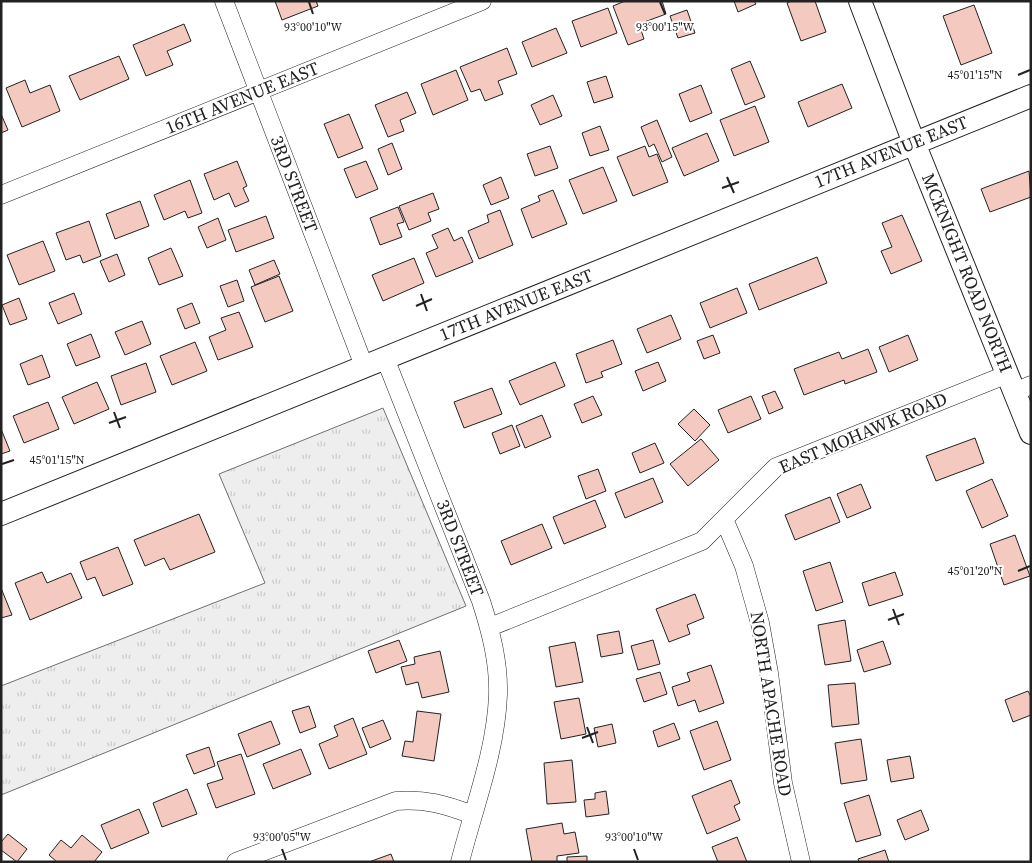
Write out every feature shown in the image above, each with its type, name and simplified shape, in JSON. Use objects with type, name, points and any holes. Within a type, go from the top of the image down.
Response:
[{"type":"street","name":"3RD STREET","points":[[224,1],[364,366]]},
{"type":"street","name":"16TH AVENUE EAST","points":[[1,196],[482,1]]},
{"type":"street","name":"MCKNIGHT ROAD NORTH","points":[[860,1],[914,143],[1018,384],[1031,433]]},
{"type":"street","name":"17TH AVENUE EAST","points":[[1,514],[1031,96]]},
{"type":"street","name":"3RD STREET","points":[[385,358],[490,627],[496,658],[498,694],[494,731],[460,862]]},
{"type":"street","name":"EAST MOHAWK ROAD","points":[[490,627],[702,541],[776,467],[1018,384]]},
{"type":"street","name":"NORTH APACHE ROAD","points":[[724,519],[744,566],[760,622],[769,673],[783,783],[801,862]]},
{"type":"street","points":[[236,862],[396,801],[418,800],[439,803],[473,815]]},
{"type":"green space","points":[[383,408],[466,606],[1,795],[1,686],[265,583],[219,474]]},
{"type":"building","points":[[275,1],[316,1],[318,6],[282,20]]},
{"type":"building","points":[[625,1],[662,1],[666,14],[639,24],[644,39],[628,45],[613,6]]},
{"type":"building","points":[[734,1],[754,1],[756,4],[738,12]]},
{"type":"building","points":[[791,1],[815,1],[826,32],[801,41],[787,3]]},
{"type":"building","points":[[974,5],[992,53],[961,65],[943,16]]},
{"type":"building","points":[[608,8],[617,33],[581,47],[572,21]]},
{"type":"building","points":[[687,10],[695,33],[678,38],[670,16]]},
{"type":"building","points":[[184,24],[191,41],[167,51],[173,65],[146,76],[133,45]]},
{"type":"building","points":[[556,28],[567,53],[532,67],[522,42]]},
{"type":"building","points":[[507,48],[517,74],[498,81],[503,94],[485,101],[480,89],[471,92],[460,67]]},
{"type":"building","points":[[119,56],[129,79],[80,100],[69,76]]},
{"type":"building","points":[[750,61],[765,97],[745,105],[731,69]]},
{"type":"building","points":[[456,70],[468,100],[433,115],[421,84]]},
{"type":"building","points":[[606,76],[613,97],[594,103],[587,82]]},
{"type":"building","points":[[25,80],[30,93],[50,85],[60,111],[22,127],[6,88]]},
{"type":"building","points":[[842,84],[852,108],[808,127],[798,102]]},
{"type":"building","points":[[701,85],[712,113],[690,122],[679,94]]},
{"type":"building","points":[[407,92],[416,113],[400,120],[404,131],[388,137],[375,105]]},
{"type":"building","points":[[553,95],[562,116],[540,125],[531,105]]},
{"type":"building","points":[[755,106],[769,142],[734,156],[720,120]]},
{"type":"building","points":[[1,114],[8,130],[1,133]]},
{"type":"building","points":[[349,114],[363,148],[338,158],[324,124]]},
{"type":"building","points":[[657,120],[672,157],[662,162],[654,144],[649,147],[641,127]]},
{"type":"building","points":[[600,126],[609,150],[590,156],[582,133]]},
{"type":"building","points":[[707,133],[719,161],[684,176],[672,148]]},
{"type":"building","points":[[392,143],[402,169],[388,175],[378,149]]},
{"type":"building","points":[[550,146],[558,168],[535,176],[527,154]]},
{"type":"building","points":[[645,146],[649,157],[657,154],[668,182],[633,196],[617,157]]},
{"type":"building","points":[[237,161],[247,186],[243,188],[249,201],[235,207],[229,193],[214,200],[204,174]]},
{"type":"building","points":[[366,161],[378,189],[356,198],[344,169]]},
{"type":"building","points":[[603,167],[617,201],[583,214],[569,180]]},
{"type":"building","points":[[1029,171],[1031,197],[990,212],[981,189]]},
{"type":"building","points":[[501,177],[509,198],[491,205],[483,185]]},
{"type":"building","points":[[190,180],[202,213],[188,218],[185,211],[164,220],[154,195]]},
{"type":"building","points":[[553,190],[567,224],[532,238],[521,209],[540,201],[538,196]]},
{"type":"building","points":[[433,193],[439,209],[428,213],[431,221],[409,230],[399,206]]},
{"type":"building","points":[[140,201],[149,226],[115,239],[106,214]]},
{"type":"building","points":[[398,207],[404,222],[397,224],[402,237],[380,245],[370,218]]},
{"type":"building","points":[[500,210],[513,245],[479,259],[468,231],[489,222],[487,215]]},
{"type":"building","points":[[902,215],[922,261],[891,274],[881,251],[892,247],[882,223]]},
{"type":"building","points":[[266,216],[274,238],[236,252],[228,230]]},
{"type":"building","points":[[218,218],[226,240],[207,248],[198,227]]},
{"type":"building","points":[[89,221],[101,256],[83,263],[80,255],[66,260],[56,233]]},
{"type":"building","points":[[448,228],[454,241],[462,237],[473,262],[436,277],[426,253],[438,248],[432,235]]},
{"type":"building","points":[[43,241],[55,271],[19,285],[7,255]]},
{"type":"building","points":[[171,248],[183,276],[159,285],[148,258]]},
{"type":"building","points":[[117,254],[125,275],[109,282],[100,261]]},
{"type":"building","points":[[817,257],[827,283],[759,310],[749,284]]},
{"type":"building","points":[[414,258],[424,283],[383,301],[372,275]]},
{"type":"building","points":[[274,260],[280,274],[255,285],[249,270]]},
{"type":"building","points":[[279,276],[293,311],[265,322],[251,287]]},
{"type":"building","points":[[237,280],[244,301],[228,307],[220,286]]},
{"type":"building","points":[[737,288],[747,313],[710,328],[700,303]]},
{"type":"building","points":[[74,293],[82,314],[58,324],[49,303]]},
{"type":"building","points":[[19,298],[27,319],[10,325],[2,305]]},
{"type":"building","points":[[192,303],[200,323],[185,329],[177,309]]},
{"type":"building","points":[[239,312],[253,347],[218,360],[209,337],[226,330],[221,318]]},
{"type":"building","points":[[671,315],[681,339],[647,353],[637,329]]},
{"type":"building","points":[[142,321],[151,344],[125,355],[115,332]]},
{"type":"building","points":[[91,334],[100,357],[76,366],[67,344]]},
{"type":"building","points":[[713,335],[720,353],[704,359],[697,341]]},
{"type":"building","points":[[908,335],[918,360],[889,372],[879,347]]},
{"type":"building","points":[[613,340],[622,364],[601,372],[603,377],[586,383],[576,354]]},
{"type":"building","points":[[195,342],[207,371],[172,385],[160,356]]},
{"type":"building","points":[[868,349],[877,372],[845,384],[844,380],[804,395],[794,369],[839,352],[842,359]]},
{"type":"building","points":[[42,355],[50,377],[28,385],[20,364]]},
{"type":"building","points":[[555,362],[565,386],[520,405],[509,381]]},
{"type":"building","points":[[658,362],[666,381],[643,391],[635,371]]},
{"type":"building","points":[[146,363],[156,392],[121,405],[111,376]]},
{"type":"building","points":[[97,382],[109,409],[74,424],[62,397]]},
{"type":"building","points":[[492,388],[502,414],[464,428],[454,402]]},
{"type":"building","points":[[775,391],[783,408],[769,414],[762,396]]},
{"type":"building","points":[[593,396],[602,415],[582,423],[574,404]]},
{"type":"building","points":[[751,396],[761,419],[728,433],[718,410]]},
{"type":"building","points":[[48,402],[59,429],[24,443],[13,416]]},
{"type":"building","points":[[694,409],[710,425],[695,441],[678,424]]},
{"type":"building","points":[[542,415],[551,437],[525,448],[516,426]]},
{"type":"building","points":[[512,425],[520,446],[500,454],[492,433]]},
{"type":"building","points":[[1,429],[10,451],[1,454]]},
{"type":"building","points":[[975,438],[984,463],[936,481],[926,456]]},
{"type":"building","points":[[701,439],[719,460],[688,486],[670,464]]},
{"type":"building","points":[[655,443],[664,463],[640,473],[632,453]]},
{"type":"building","points":[[598,469],[606,491],[586,499],[578,476]]},
{"type":"building","points":[[653,478],[663,502],[625,518],[615,493]]},
{"type":"building","points":[[992,479],[1008,516],[982,528],[966,491]]},
{"type":"building","points":[[861,484],[871,508],[847,518],[837,494]]},
{"type":"building","points":[[830,497],[840,522],[795,540],[785,515]]},
{"type":"building","points":[[595,500],[606,527],[564,544],[553,517]]},
{"type":"building","points":[[199,514],[215,552],[170,570],[164,558],[145,566],[134,540]]},
{"type":"building","points":[[542,524],[552,548],[511,565],[501,541]]},
{"type":"building","points":[[1015,535],[1030,576],[1004,585],[990,544]]},
{"type":"building","points":[[118,547],[133,584],[103,596],[95,577],[87,580],[80,562]]},
{"type":"building","points":[[830,562],[843,602],[816,611],[803,571]]},
{"type":"building","points":[[42,572],[47,583],[71,573],[82,598],[30,620],[15,583]]},
{"type":"building","points":[[895,572],[903,595],[869,606],[862,583]]},
{"type":"building","points":[[1,588],[12,615],[1,618]]},
{"type":"building","points":[[695,594],[704,618],[687,625],[690,634],[669,642],[656,609]]},
{"type":"building","points":[[845,620],[851,661],[825,665],[818,625]]},
{"type":"building","points":[[619,631],[623,653],[601,657],[597,635]]},
{"type":"building","points":[[399,640],[407,661],[376,673],[368,651]]},
{"type":"building","points":[[653,640],[660,664],[638,670],[631,646]]},
{"type":"building","points":[[883,641],[891,664],[864,672],[857,650]]},
{"type":"building","points":[[575,642],[583,682],[556,687],[549,647]]},
{"type":"building","points":[[440,651],[449,692],[422,698],[418,682],[406,685],[401,667],[415,664],[414,657]]},
{"type":"building","points":[[711,665],[724,703],[699,712],[695,700],[678,706],[672,687],[690,681],[687,673]]},
{"type":"building","points":[[660,672],[667,694],[644,702],[636,679]]},
{"type":"building","points":[[855,683],[859,724],[832,727],[828,685]]},
{"type":"building","points":[[1028,691],[1031,697],[1031,715],[1013,722],[1005,700]]},
{"type":"building","points":[[579,698],[586,734],[561,739],[554,702]]},
{"type":"building","points":[[309,706],[316,727],[300,733],[292,711]]},
{"type":"building","points":[[417,711],[441,714],[434,761],[402,756],[405,741],[413,742]]},
{"type":"building","points":[[353,718],[367,754],[329,769],[319,744],[338,736],[334,726]]},
{"type":"building","points":[[383,720],[391,739],[370,748],[362,728]]},
{"type":"building","points":[[271,721],[280,744],[247,757],[238,734]]},
{"type":"building","points":[[717,721],[731,760],[704,770],[690,731]]},
{"type":"building","points":[[674,723],[680,739],[658,747],[653,731]]},
{"type":"building","points":[[612,724],[616,743],[598,747],[594,728]]},
{"type":"building","points":[[861,739],[867,780],[841,784],[835,743]]},
{"type":"building","points":[[209,747],[215,766],[194,774],[186,755]]},
{"type":"building","points":[[301,749],[311,774],[273,789],[263,764]]},
{"type":"building","points":[[241,754],[255,794],[216,808],[207,784],[223,779],[217,762]]},
{"type":"building","points":[[910,756],[914,778],[891,782],[887,760]]},
{"type":"building","points":[[572,760],[576,802],[547,804],[544,763]]},
{"type":"building","points":[[731,780],[740,803],[734,806],[740,820],[707,834],[692,796]]},
{"type":"building","points":[[187,789],[197,814],[162,827],[153,803]]},
{"type":"building","points":[[606,791],[609,814],[586,817],[584,800],[595,799],[595,793]]},
{"type":"building","points":[[869,795],[881,835],[856,842],[844,803]]},
{"type":"building","points":[[139,809],[149,833],[111,849],[101,825]]},
{"type":"building","points":[[921,810],[929,830],[905,840],[897,820]]},
{"type":"building","points":[[562,823],[564,834],[575,832],[579,853],[557,856],[557,862],[532,862],[526,829]]},
{"type":"building","points":[[8,834],[27,849],[17,862],[1,850],[1,842]]},
{"type":"building","points":[[82,835],[102,852],[94,862],[57,862],[49,855],[61,840],[71,848]]},
{"type":"building","points":[[737,837],[747,862],[718,862],[712,847]]},
{"type":"building","points":[[885,850],[889,862],[859,862],[858,859]]},
{"type":"building","points":[[391,854],[394,862],[369,862]]},
{"type":"building","points":[[587,856],[587,862],[567,862],[567,857]]}]
